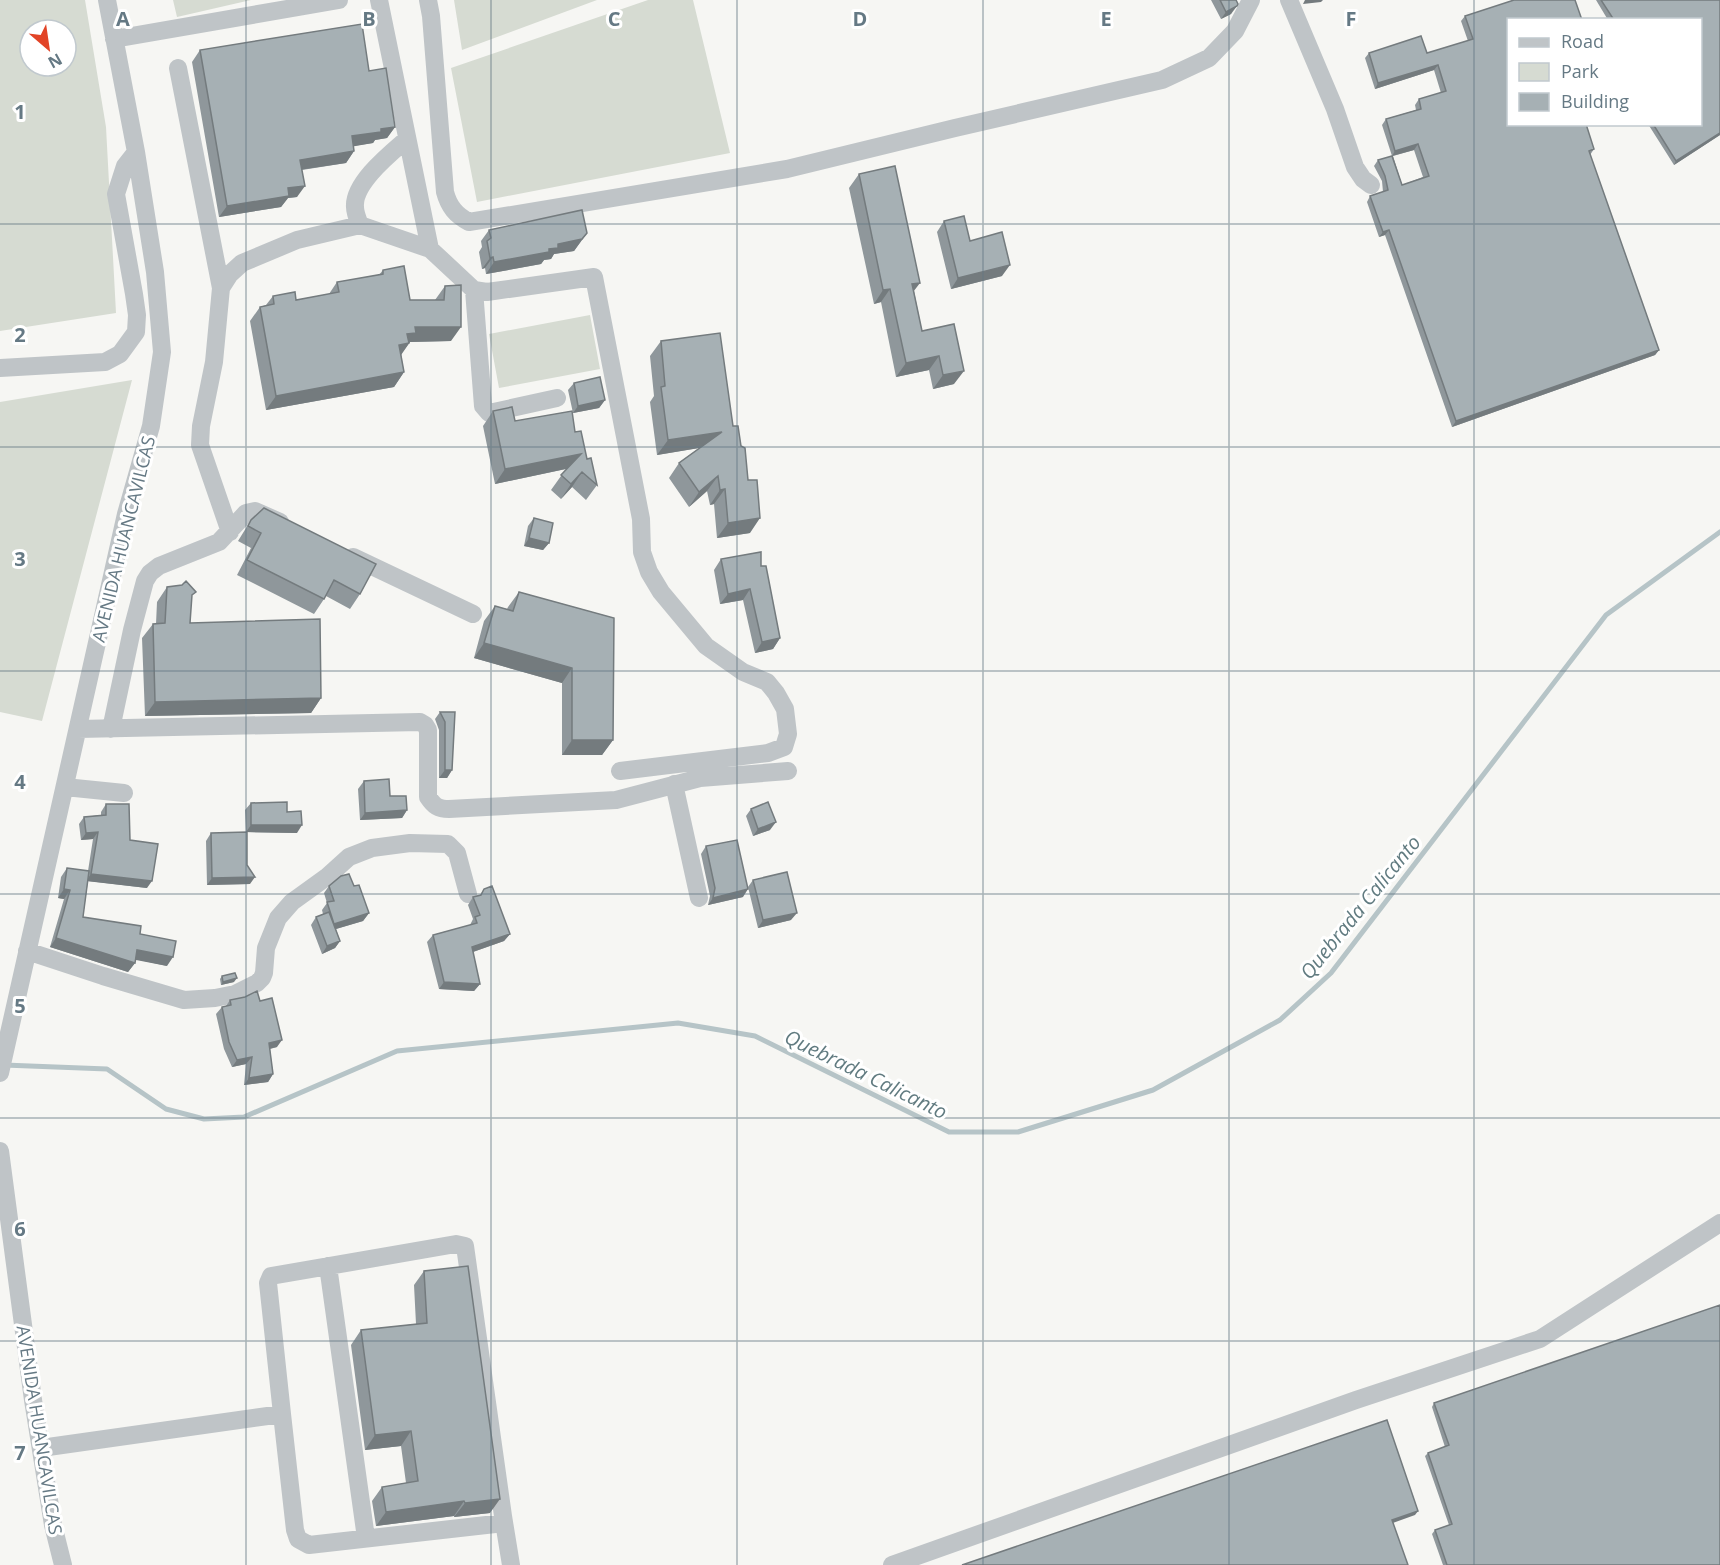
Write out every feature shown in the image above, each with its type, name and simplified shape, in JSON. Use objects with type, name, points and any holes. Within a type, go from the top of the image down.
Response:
[{"type":"street","name":"AVENIDA HUANCAVILCAS","points":[[0,1073],[126,514],[151,426],[162,352],[155,272],[136,152],[107,0]]},
{"type":"street","points":[[114,39],[339,0]]},
{"type":"street","points":[[379,0],[430,249]]},
{"type":"street","points":[[428,0],[445,192],[448,204],[458,216],[470,222],[788,169],[1162,80],[1209,58],[1235,32],[1251,0]]},
{"type":"street","points":[[1289,0],[1335,109],[1355,167],[1363,179],[1371,185]]},
{"type":"street","points":[[178,69],[221,288],[214,362],[201,426],[200,445],[230,532]]},
{"type":"street","points":[[360,225],[354,205],[360,187],[387,157],[407,140]]},
{"type":"street","points":[[0,368],[105,362],[120,354],[136,332],[134,294],[116,194],[125,166],[136,152]]},
{"type":"street","points":[[221,288],[230,274],[242,263],[297,240],[360,225],[430,249],[474,290],[487,291],[594,277],[641,519],[642,552],[649,572],[661,592],[706,646],[743,672],[767,682],[785,709],[788,734],[784,747],[777,751],[620,771]]},
{"type":"street","points":[[474,290],[485,410],[489,413],[557,398]]},
{"type":"street","points":[[111,729],[145,580],[159,566],[211,547],[230,532],[246,513],[255,511],[300,532]]},
{"type":"street","points":[[333,547],[473,614]]},
{"type":"street","points":[[78,729],[420,722],[425,724],[428,730],[428,797],[434,805],[441,809],[616,800],[700,778],[788,771]]},
{"type":"street","points":[[674,784],[699,898]]},
{"type":"street","points":[[65,787],[124,793]]},
{"type":"street","points":[[27,951],[174,997],[197,1000],[215,998],[235,993],[257,983],[264,973],[266,948],[278,918],[292,902],[328,876],[349,857],[372,848],[410,843],[448,844],[457,853],[468,894]]},
{"type":"street","name":"AVENIDA HUANCAVILCAS","points":[[0,1151],[41,1448],[53,1526],[63,1565]]},
{"type":"street","points":[[892,1565],[1356,1400],[1540,1339],[1720,1223]]},
{"type":"street","points":[[504,1523],[309,1545],[298,1539],[295,1530],[268,1281],[271,1276],[456,1244],[465,1246],[511,1565]]},
{"type":"street","points":[[328,1266],[366,1538]]},
{"type":"street","points":[[41,1448],[282,1413]]},
{"type":"green space","points":[[0,0],[85,0],[106,127],[116,313],[0,331]]},
{"type":"green space","points":[[173,0],[251,0],[177,17]]},
{"type":"green space","points":[[454,0],[597,0],[462,50]]},
{"type":"green space","points":[[648,0],[693,0],[730,153],[477,202],[451,68]]},
{"type":"green space","points":[[590,315],[600,369],[499,388],[489,334]]},
{"type":"green space","points":[[132,380],[42,721],[0,712],[0,402]]},
{"type":"building","points":[[1220,0],[1236,0],[1238,4],[1226,12]]},
{"type":"building","points":[[1514,0],[1575,0],[1581,18],[1507,18],[1507,126],[1587,126],[1594,149],[1589,151],[1659,350],[1456,421],[1389,230],[1383,232],[1370,196],[1388,190],[1378,160],[1392,156],[1402,185],[1429,176],[1418,144],[1395,151],[1386,119],[1421,109],[1419,99],[1446,91],[1438,65],[1378,83],[1369,53],[1421,36],[1427,53],[1473,39],[1465,16]]},
{"type":"building","points":[[1601,0],[1720,0],[1720,133],[1676,161],[1654,126],[1702,126],[1702,18],[1613,18]]},
{"type":"building","points":[[362,24],[369,71],[386,68],[395,127],[381,129],[381,132],[352,136],[354,151],[300,160],[305,186],[288,188],[289,196],[227,206],[200,50]]},
{"type":"building","points":[[895,166],[920,283],[912,284],[922,331],[954,324],[964,371],[943,375],[939,356],[906,363],[890,289],[883,290],[859,174]]},
{"type":"building","points":[[582,210],[587,233],[582,239],[558,244],[558,248],[549,249],[549,252],[494,262],[493,257],[490,258],[487,241],[491,238],[489,230]]},
{"type":"building","points":[[964,216],[970,241],[1002,232],[1010,265],[958,278],[944,221]]},
{"type":"building","points":[[404,266],[410,300],[444,300],[445,286],[461,285],[461,327],[415,327],[416,333],[407,334],[409,343],[399,345],[404,372],[276,396],[260,307],[274,304],[273,296],[295,292],[296,300],[339,292],[337,282],[383,274],[383,270]]},
{"type":"building","points":[[720,333],[733,426],[738,426],[741,446],[745,448],[748,480],[757,480],[760,518],[728,523],[725,489],[720,490],[718,476],[699,492],[679,463],[722,432],[668,440],[661,387],[665,386],[661,341]]},
{"type":"building","points":[[600,377],[605,400],[578,406],[574,383]]},
{"type":"building","points":[[512,407],[515,421],[572,411],[575,432],[581,431],[587,459],[591,458],[597,485],[582,472],[571,484],[561,475],[581,454],[505,469],[493,411]]},
{"type":"building","points":[[264,508],[376,564],[360,594],[334,580],[324,599],[247,560],[261,533],[248,526]]},
{"type":"building","points":[[534,518],[553,523],[549,543],[529,538]]},
{"type":"building","points":[[761,552],[761,566],[766,566],[780,638],[762,642],[750,589],[728,594],[721,559]]},
{"type":"building","points":[[186,581],[196,592],[192,595],[190,623],[320,619],[321,698],[155,702],[153,624],[165,623],[167,587],[182,585]]},
{"type":"building","points":[[519,592],[614,618],[613,740],[572,740],[572,668],[484,643],[495,606],[513,611]]},
{"type":"building","points":[[440,712],[455,712],[452,770],[445,770],[445,722]]},
{"type":"building","points":[[389,779],[390,796],[406,796],[407,810],[365,813],[364,781]]},
{"type":"building","points":[[287,802],[287,812],[301,811],[302,825],[251,825],[251,803]]},
{"type":"building","points":[[768,802],[776,822],[758,829],[751,809]]},
{"type":"building","points":[[106,804],[129,804],[130,840],[158,844],[152,881],[91,874],[98,832],[86,833],[84,817],[106,815]]},
{"type":"building","points":[[247,832],[247,865],[255,877],[212,878],[211,833]]},
{"type":"building","points":[[737,840],[748,889],[713,898],[715,888],[706,846]]},
{"type":"building","points":[[67,868],[89,871],[83,917],[141,926],[140,934],[176,941],[173,957],[137,950],[135,963],[56,938],[70,890],[64,889]]},
{"type":"building","points":[[787,872],[797,913],[763,920],[753,880]]},
{"type":"building","points":[[349,874],[354,886],[359,885],[369,913],[334,924],[327,902],[334,901],[329,886],[341,876]]},
{"type":"building","points":[[492,886],[510,934],[472,947],[480,984],[444,982],[433,935],[477,923],[475,917],[480,915],[473,897],[481,895],[484,889]]},
{"type":"building","points":[[329,912],[340,941],[327,946],[316,917]]},
{"type":"building","points":[[235,973],[237,978],[223,982],[222,976]]},
{"type":"building","points":[[257,991],[260,1001],[272,998],[282,1040],[269,1043],[273,1074],[249,1078],[252,1057],[237,1060],[229,1042],[222,1007],[231,1005],[230,1000],[245,997]]},
{"type":"building","points":[[468,1266],[500,1499],[465,1503],[464,1501],[386,1512],[382,1487],[418,1481],[411,1431],[375,1435],[361,1330],[427,1323],[424,1271]]},
{"type":"building","points":[[1720,1305],[1720,1565],[1447,1565],[1435,1530],[1452,1524],[1428,1453],[1449,1445],[1434,1403]]},
{"type":"building","points":[[1387,1420],[1418,1511],[1392,1520],[1408,1565],[962,1565]]},
{"type":"waterway","name":"Quebrada Calicanto","points":[[4,1065],[107,1069],[166,1109],[204,1119],[244,1117],[397,1051],[678,1023],[755,1036],[949,1132],[1018,1132],[1153,1090],[1280,1020],[1331,973],[1606,615],[1720,532]]}]
